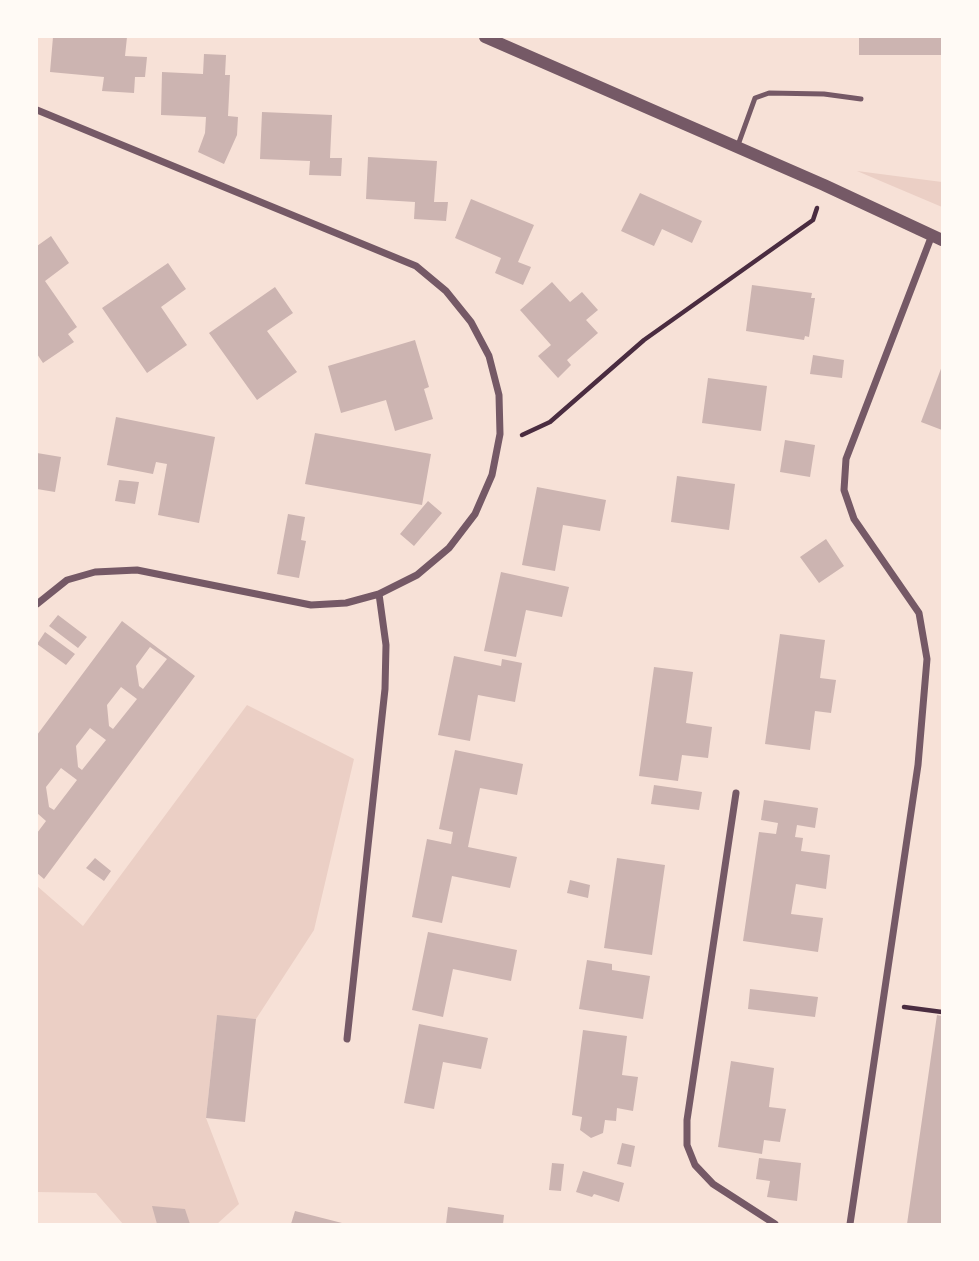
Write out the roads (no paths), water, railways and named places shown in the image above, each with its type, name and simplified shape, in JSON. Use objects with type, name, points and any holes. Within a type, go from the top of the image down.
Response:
[{"type":"street","points":[[485,37],[824,185],[937,238],[846,459],[845,469],[844,490],[854,519],[919,613],[927,659],[918,765],[850,1224]]},
{"type":"street","points":[[37,110],[416,266],[446,291],[471,322],[489,356],[499,395],[500,434],[492,475],[475,514],[450,548],[417,575],[379,594],[346,603],[311,605],[136,570],[94,572],[68,580],[37,604]]},
{"type":"street","points":[[347,1039],[385,689],[386,645],[379,594]]},
{"type":"street","points":[[736,793],[687,1120],[687,1145],[695,1165],[713,1184],[775,1224]]},
{"type":"lane","points":[[737,148],[755,98],[769,93],[824,94],[861,99]]}]
